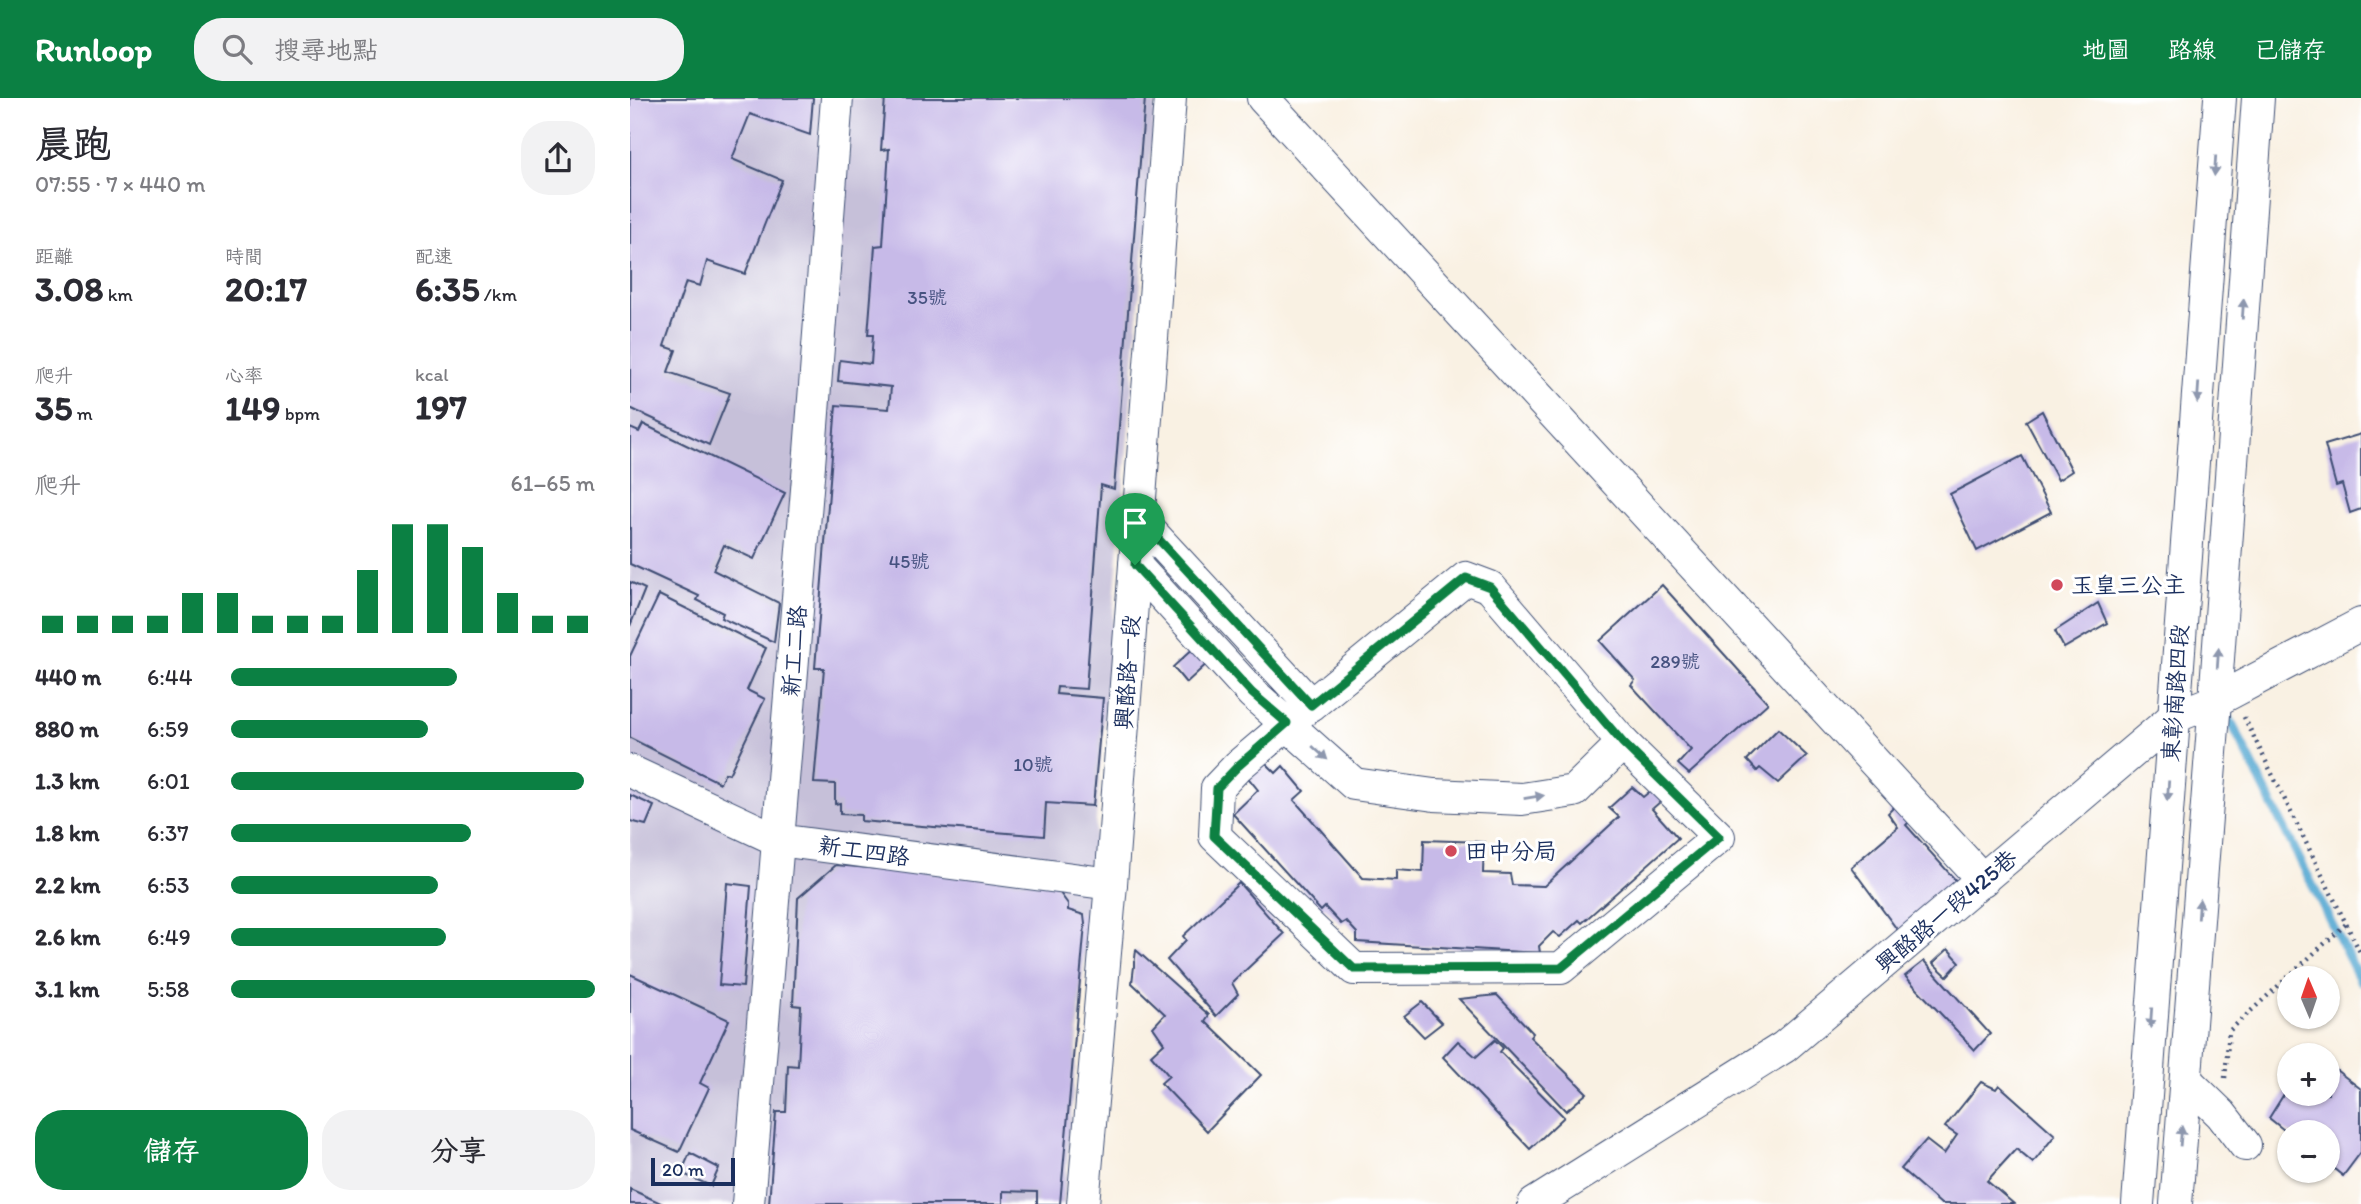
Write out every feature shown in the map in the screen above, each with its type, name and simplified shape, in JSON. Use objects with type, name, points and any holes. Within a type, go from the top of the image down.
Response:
[{"type":"street","name":"新工二路","points":[[748,1204],[837,98]]},
{"type":"street","name":"興酪路一段","points":[[1083,1204],[1111,884],[1170,98]]},
{"type":"street","points":[[1263,98],[1983,880]]},
{"type":"street","name":"東彰南路四段","points":[[2138,1204],[2220,98]]},
{"type":"street","name":"東彰南路四段","points":[[2176,1204],[2223,697],[2258,98]]},
{"type":"street","points":[[1139,518],[1354,784],[1434,795],[1522,799],[1574,791],[1623,743]]},
{"type":"street","points":[[1135,565],[1252,693],[1299,714]]},
{"type":"street","points":[[1466,578],[1490,587],[1623,743],[1719,837],[1561,968],[1354,969],[1214,836],[1217,788],[1238,766],[1299,714],[1466,578]]},
{"type":"street","name":"興酪路一段425巷","points":[[1534,1204],[1784,1047],[2174,718],[2223,697],[2361,624]]},
{"type":"street","name":"新工四路","points":[[630,771],[778,839],[1111,884]]},
{"type":"street","points":[[2186,1080],[2221,1114],[2245,1145]]},
{"type":"path","points":[[2223,697],[2361,954]]},
{"type":"path","points":[[2221,1114],[2229,1031],[2346,924]]},
{"type":"shaded area","points":[[630,98],[1156,98],[1064,1204],[630,1204]]},
{"type":"building","points":[[630,98],[813,98],[810,135],[750,114],[732,159],[782,180],[745,274],[707,261],[700,286],[686,282],[664,346],[676,350],[668,372],[730,393],[709,445],[630,408]]},
{"type":"building","points":[[885,98],[1145,98],[1114,489],[1101,485],[1086,689],[1057,687],[1056,694],[1103,698],[1093,806],[1046,803],[1044,836],[861,821],[861,815],[840,814],[840,803],[835,804],[835,784],[814,783],[824,668],[815,668],[836,405],[889,409],[891,387],[838,381],[840,360],[871,364],[873,335],[868,335],[875,246],[883,245],[889,149],[881,150]]},
{"type":"building","points":[[2042,411],[2072,471],[2058,480],[2026,421]]},
{"type":"building","points":[[643,424],[785,493],[754,559],[724,545],[713,570],[779,603],[774,642],[721,618],[723,613],[697,600],[699,596],[630,564],[630,428],[639,432]]},
{"type":"building","points":[[2361,434],[2361,509],[2350,513],[2342,484],[2336,486],[2325,445]]},
{"type":"building","points":[[2022,456],[2051,512],[1977,551],[1950,494]]},
{"type":"building","points":[[630,582],[645,589],[630,626]]},
{"type":"building","points":[[1662,585],[1768,703],[1689,774],[1678,764],[1691,750],[1631,685],[1635,680],[1600,641]]},
{"type":"building","points":[[659,595],[766,648],[747,690],[765,699],[729,774],[725,773],[720,783],[630,738],[630,656]]},
{"type":"building","points":[[2098,603],[2107,623],[2064,648],[2055,631]]},
{"type":"building","points":[[1197,645],[1211,660],[1186,683],[1173,667]]},
{"type":"building","points":[[1778,729],[1807,756],[1778,783],[1760,768],[1757,771],[1747,760]]},
{"type":"building","points":[[1262,759],[1276,773],[1283,766],[1304,791],[1294,800],[1363,878],[1396,880],[1396,870],[1423,872],[1424,840],[1484,842],[1483,873],[1510,874],[1512,885],[1544,886],[1619,817],[1609,808],[1632,787],[1643,797],[1659,784],[1669,794],[1652,809],[1678,838],[1582,923],[1579,920],[1560,937],[1553,932],[1539,946],[1540,953],[1357,942],[1357,933],[1346,921],[1341,924],[1325,907],[1321,911],[1233,814],[1258,790],[1246,775]]},
{"type":"building","points":[[630,795],[654,806],[646,825],[630,821]]},
{"type":"building","points":[[1896,805],[1910,821],[1906,825],[1960,885],[1899,932],[1851,867],[1898,827],[1888,813]]},
{"type":"building","points":[[836,865],[1054,885],[1068,904],[1068,910],[1084,915],[1060,1204],[1037,1204],[1037,1192],[1003,1191],[1003,1204],[769,1204],[776,1112],[786,1112],[788,1065],[798,1066],[801,1006],[793,1005],[798,898]]},
{"type":"building","points":[[727,883],[751,886],[743,987],[719,985]]},
{"type":"building","points":[[1239,883],[1284,934],[1232,983],[1238,994],[1216,1016],[1167,960],[1186,940],[1183,936]]},
{"type":"building","points":[[1948,949],[1960,962],[1947,976],[1933,963]]},
{"type":"building","points":[[1136,950],[1209,1015],[1205,1021],[1261,1075],[1207,1131],[1161,1083],[1169,1076],[1151,1055],[1164,1043],[1153,1027],[1165,1014],[1132,983]]},
{"type":"building","points":[[1924,961],[1990,1034],[1975,1050],[1905,976]]},
{"type":"building","points":[[630,974],[729,1020],[700,1083],[709,1088],[679,1152],[630,1130]]},
{"type":"building","points":[[1497,995],[1533,1033],[1530,1037],[1587,1093],[1566,1111],[1459,999]]},
{"type":"building","points":[[1422,1002],[1442,1023],[1424,1037],[1404,1016]]},
{"type":"building","points":[[1495,1040],[1503,1048],[1500,1052],[1564,1117],[1530,1149],[1443,1057],[1458,1041],[1476,1057]]},
{"type":"building","points":[[2340,1073],[2361,1089],[2361,1152],[2343,1176],[2340,1174],[2340,1120],[2277,1120],[2277,1124],[2269,1118],[2277,1105],[2340,1106]]},
{"type":"building","points":[[1981,1082],[1996,1089],[1999,1085],[2055,1135],[2033,1163],[2016,1149],[1987,1181],[2014,1204],[1941,1204],[1901,1169],[1926,1140],[1944,1154],[1957,1135],[1945,1127]]},
{"type":"building","points":[[690,1153],[719,1168],[711,1186],[681,1173]]},
{"type":"building","points":[[630,1189],[663,1204],[630,1204]]},
{"type":"waterway","points":[[2226,712],[2361,982]]},
{"type":"place","name":"玉皇三公主","points":[[2057,585]]},
{"type":"place","name":"田中分局","points":[[1451,851]]},
{"type":"route","points":[[1139,518],[1311,705],[1466,578],[1490,587],[1623,743],[1719,837],[1561,968],[1354,969],[1214,836],[1217,788],[1287,723],[1252,693],[1135,565],[1139,518]]}]
